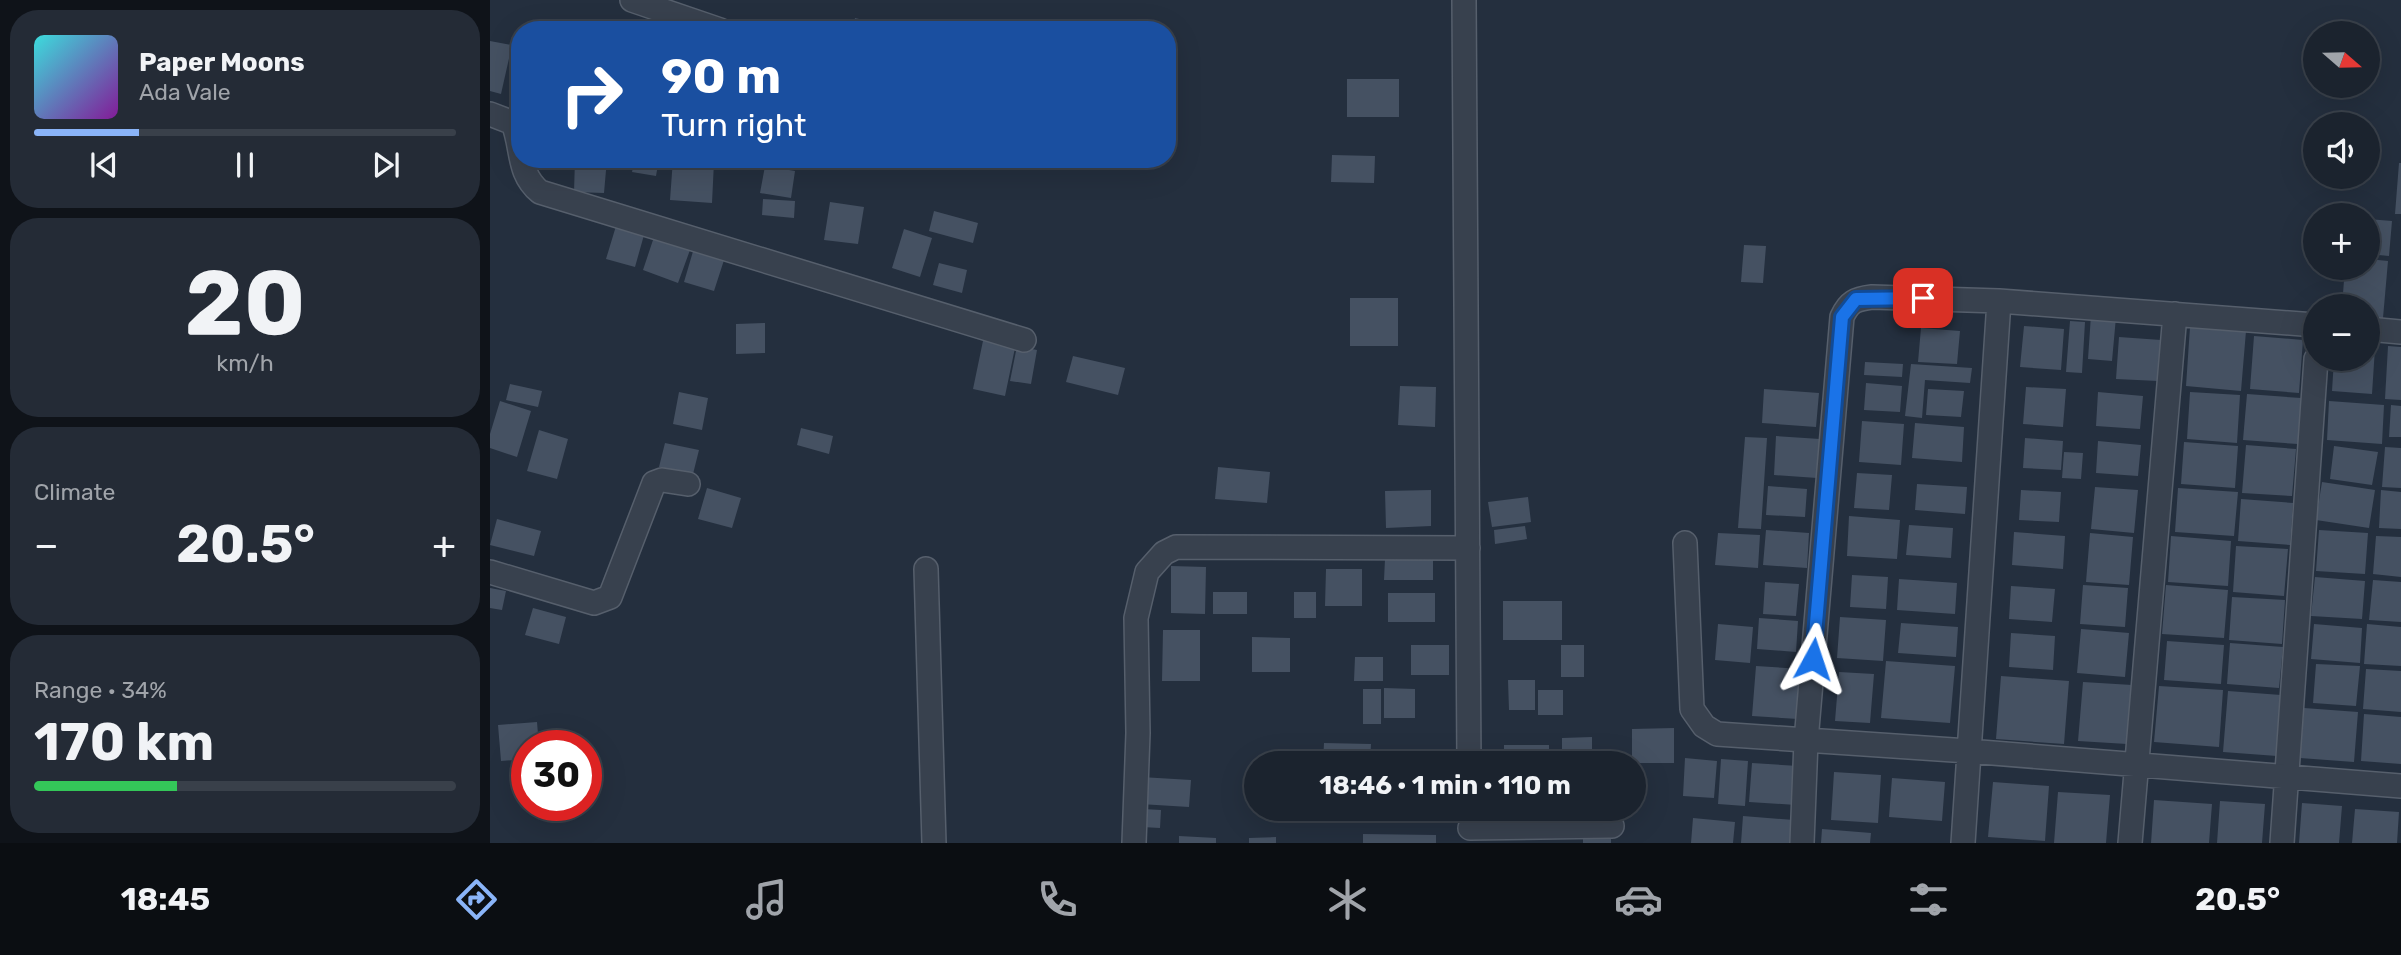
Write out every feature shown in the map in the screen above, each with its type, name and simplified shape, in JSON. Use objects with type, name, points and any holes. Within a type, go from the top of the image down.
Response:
[{"type":"street","points":[[632,0],[694,21]]},
{"type":"street","points":[[1464,0],[1469,751]]},
{"type":"street","points":[[490,114],[511,122]]},
{"type":"street","points":[[523,168],[527,178],[540,192],[1024,340]]},
{"type":"street","points":[[1802,843],[1806,741],[1842,317],[1856,299],[1872,297],[1999,301],[2303,324]]},
{"type":"street","points":[[1963,843],[1999,301]]},
{"type":"street","points":[[2130,843],[2175,314]]},
{"type":"street","points":[[2380,330],[2401,332]]},
{"type":"street","points":[[2283,843],[2315,371]]},
{"type":"street","points":[[490,572],[594,603],[601,602],[610,597],[654,483],[662,480],[688,484]]},
{"type":"street","points":[[1685,543],[1692,709],[1696,718],[1709,731],[1717,734],[2401,786]]},
{"type":"street","points":[[1134,843],[1138,733],[1136,618],[1147,572],[1164,553],[1176,547],[1468,548]]},
{"type":"street","points":[[926,569],[934,843]]},
{"type":"street","points":[[1470,827],[1612,826]]},
{"type":"building","points":[[490,41],[511,45],[501,94],[490,91]]},
{"type":"building","points":[[1347,79],[1399,79],[1399,117],[1347,117]]},
{"type":"building","points":[[1332,155],[1375,156],[1374,183],[1331,182]]},
{"type":"building","points":[[2399,163],[2401,214],[2395,214]]},
{"type":"building","points":[[575,168],[606,168],[604,193],[574,192]]},
{"type":"building","points":[[633,168],[657,168],[656,176],[632,172]]},
{"type":"building","points":[[672,168],[714,168],[712,203],[670,200]]},
{"type":"building","points":[[765,168],[795,171],[791,198],[760,193]]},
{"type":"building","points":[[763,199],[795,201],[794,218],[762,215]]},
{"type":"building","points":[[830,202],[864,207],[858,244],[824,240]]},
{"type":"building","points":[[934,211],[978,223],[973,243],[929,231]]},
{"type":"building","points":[[2380,220],[2392,221],[2389,256],[2380,255]]},
{"type":"building","points":[[616,226],[644,235],[635,267],[606,259]]},
{"type":"building","points":[[904,229],[932,238],[920,277],[892,268]]},
{"type":"building","points":[[654,237],[690,250],[678,283],[643,270]]},
{"type":"building","points":[[1744,245],[1766,246],[1763,283],[1741,282]]},
{"type":"building","points":[[694,248],[725,257],[714,291],[684,282]]},
{"type":"building","points":[[2380,260],[2388,261],[2383,318],[2380,318],[2380,294],[2343,294],[2344,280],[2380,280]]},
{"type":"building","points":[[939,263],[967,270],[962,293],[933,285]]},
{"type":"building","points":[[1350,298],[1398,298],[1398,346],[1350,346]]},
{"type":"building","points":[[2091,315],[2116,317],[2112,361],[2088,359]]},
{"type":"building","points":[[2070,321],[2085,322],[2082,373],[2066,372]]},
{"type":"building","points":[[765,323],[765,353],[736,354],[736,324]]},
{"type":"building","points":[[2024,326],[2064,329],[2061,370],[2020,367]]},
{"type":"building","points":[[2190,327],[2246,331],[2241,391],[2186,386]]},
{"type":"building","points":[[1921,328],[1960,331],[1957,364],[1918,362]]},
{"type":"building","points":[[984,336],[1016,343],[1005,396],[973,389]]},
{"type":"building","points":[[2254,336],[2303,340],[2299,393],[2250,389]]},
{"type":"building","points":[[2119,337],[2161,340],[2158,381],[2116,379]]},
{"type":"building","points":[[1017,346],[1037,350],[1031,384],[1010,381]]},
{"type":"building","points":[[2388,346],[2401,347],[2401,400],[2385,399]]},
{"type":"building","points":[[1073,356],[1125,368],[1118,395],[1066,382]]},
{"type":"building","points":[[1865,362],[1903,364],[1902,377],[1864,375]]},
{"type":"building","points":[[1911,364],[1972,368],[1970,383],[1925,380],[1922,418],[1905,416]]},
{"type":"building","points":[[2333,371],[2374,371],[2372,394],[2332,391]]},
{"type":"building","points":[[1866,383],[1902,386],[1900,412],[1864,410]]},
{"type":"building","points":[[510,384],[542,391],[538,407],[506,400]]},
{"type":"building","points":[[1400,386],[1436,387],[1435,427],[1398,425]]},
{"type":"building","points":[[2026,387],[2066,389],[2063,427],[2023,424]]},
{"type":"building","points":[[1764,389],[1819,393],[1816,427],[1762,423]]},
{"type":"building","points":[[1928,389],[1964,391],[1961,417],[1926,415]]},
{"type":"building","points":[[679,392],[708,398],[702,430],[673,424]]},
{"type":"building","points":[[2098,392],[2143,396],[2140,429],[2096,426]]},
{"type":"building","points":[[2190,392],[2240,395],[2237,443],[2187,439]]},
{"type":"building","points":[[2247,394],[2301,398],[2298,444],[2243,440]]},
{"type":"building","points":[[500,401],[531,411],[517,457],[490,448],[490,434]]},
{"type":"building","points":[[2329,401],[2384,405],[2382,444],[2327,440]]},
{"type":"building","points":[[2391,405],[2401,406],[2401,437],[2389,437]]},
{"type":"building","points":[[1862,421],[1904,424],[1901,465],[1859,462]]},
{"type":"building","points":[[1915,423],[1964,427],[1962,462],[1912,458]]},
{"type":"building","points":[[801,428],[833,436],[829,454],[797,445]]},
{"type":"building","points":[[539,430],[568,439],[557,479],[527,471]]},
{"type":"building","points":[[1776,436],[1820,439],[1817,478],[1774,475]]},
{"type":"building","points":[[1745,437],[1767,438],[1761,529],[1738,528]]},
{"type":"building","points":[[2025,438],[2063,441],[2061,470],[2023,468]]},
{"type":"building","points":[[2098,441],[2141,445],[2138,476],[2096,473]]},
{"type":"building","points":[[2184,442],[2238,446],[2235,488],[2181,484]]},
{"type":"building","points":[[665,443],[699,450],[693,474],[659,467]]},
{"type":"building","points":[[2246,445],[2296,449],[2292,496],[2242,493]]},
{"type":"building","points":[[2334,446],[2378,452],[2372,485],[2330,479]]},
{"type":"building","points":[[2385,447],[2401,448],[2401,488],[2382,487]]},
{"type":"building","points":[[2064,452],[2083,453],[2081,479],[2062,478]]},
{"type":"building","points":[[1218,467],[1270,472],[1267,503],[1215,499]]},
{"type":"building","points":[[1857,473],[1892,475],[1889,510],[1854,508]]},
{"type":"building","points":[[2322,482],[2375,490],[2369,528],[2316,520]]},
{"type":"building","points":[[1917,484],[1967,487],[1965,514],[1915,510]]},
{"type":"building","points":[[1768,486],[1807,489],[1805,517],[1766,515]]},
{"type":"building","points":[[2095,487],[2138,490],[2134,533],[2091,529]]},
{"type":"building","points":[[707,488],[741,498],[732,528],[698,519]]},
{"type":"building","points":[[2178,488],[2238,492],[2234,536],[2175,532]]},
{"type":"building","points":[[1431,490],[1431,526],[1386,528],[1385,491]]},
{"type":"building","points":[[2021,490],[2061,492],[2059,522],[2019,520]]},
{"type":"building","points":[[2381,490],[2401,492],[2401,529],[2379,528]]},
{"type":"building","points":[[1528,497],[1531,522],[1492,527],[1488,502]]},
{"type":"building","points":[[2241,499],[2293,503],[2290,545],[2238,541]]},
{"type":"building","points":[[1849,516],[1900,520],[1897,559],[1847,556]]},
{"type":"building","points":[[497,519],[541,531],[534,556],[490,545]]},
{"type":"building","points":[[1909,525],[1953,528],[1951,558],[1906,555]]},
{"type":"building","points":[[1525,526],[1527,539],[1495,544],[1494,530]]},
{"type":"building","points":[[1766,530],[1809,533],[1807,568],[1763,565]]},
{"type":"building","points":[[2319,530],[2368,533],[2365,574],[2316,571]]},
{"type":"building","points":[[2014,532],[2065,536],[2063,569],[2012,565]]},
{"type":"building","points":[[1718,533],[1760,535],[1758,568],[1715,565]]},
{"type":"building","points":[[2090,533],[2133,537],[2129,585],[2086,582]]},
{"type":"building","points":[[2171,536],[2231,541],[2228,586],[2168,582]]},
{"type":"building","points":[[2376,536],[2401,537],[2401,577],[2373,574]]},
{"type":"building","points":[[2236,546],[2288,549],[2284,596],[2233,592]]},
{"type":"building","points":[[1385,559],[1433,559],[1433,580],[1384,580]]},
{"type":"building","points":[[1171,566],[1206,567],[1205,614],[1171,613]]},
{"type":"building","points":[[1326,569],[1362,569],[1362,606],[1325,606]]},
{"type":"building","points":[[1852,575],[1888,577],[1886,609],[1850,607]]},
{"type":"building","points":[[2315,577],[2365,581],[2362,619],[2311,616]]},
{"type":"building","points":[[1899,579],[1957,583],[1955,614],[1897,610]]},
{"type":"building","points":[[2373,580],[2401,582],[2401,622],[2369,620]]},
{"type":"building","points":[[1765,582],[1799,584],[1796,616],[1763,614]]},
{"type":"building","points":[[2083,585],[2128,588],[2125,627],[2080,624]]},
{"type":"building","points":[[2166,585],[2228,590],[2224,638],[2162,634]]},
{"type":"building","points":[[2011,586],[2055,589],[2052,622],[2009,619]]},
{"type":"building","points":[[490,588],[506,591],[502,610],[490,608]]},
{"type":"building","points":[[1213,592],[1247,592],[1247,614],[1213,614]]},
{"type":"building","points":[[1294,592],[1316,592],[1316,618],[1294,618]]},
{"type":"building","points":[[1388,593],[1435,593],[1435,622],[1388,622]]},
{"type":"building","points":[[2232,597],[2285,600],[2282,644],[2229,640]]},
{"type":"building","points":[[1503,601],[1562,601],[1562,640],[1503,640]]},
{"type":"building","points":[[533,608],[566,617],[559,644],[525,635]]},
{"type":"building","points":[[1840,617],[1886,620],[1883,661],[1837,658]]},
{"type":"building","points":[[1759,618],[1798,621],[1796,652],[1757,649]]},
{"type":"building","points":[[1901,623],[1958,627],[1956,657],[1898,653]]},
{"type":"building","points":[[1718,624],[1753,627],[1750,663],[1715,660]]},
{"type":"building","points":[[2314,624],[2362,628],[2360,663],[2311,659]]},
{"type":"building","points":[[2367,624],[2401,627],[2401,666],[2364,664]]},
{"type":"building","points":[[2081,629],[2129,633],[2125,677],[2077,673]]},
{"type":"building","points":[[1163,630],[1200,630],[1200,681],[1162,681]]},
{"type":"building","points":[[2011,633],[2055,636],[2053,670],[2009,667]]},
{"type":"building","points":[[1252,637],[1290,638],[1290,672],[1252,672]]},
{"type":"building","points":[[2167,641],[2224,645],[2221,684],[2164,680]]},
{"type":"building","points":[[2230,643],[2283,647],[2279,688],[2227,684]]},
{"type":"building","points":[[1411,645],[1449,645],[1449,675],[1411,675]]},
{"type":"building","points":[[1561,645],[1584,645],[1584,677],[1561,677]]},
{"type":"building","points":[[1355,657],[1383,657],[1383,681],[1354,681]]},
{"type":"building","points":[[1886,661],[1955,666],[1950,723],[1881,718]]},
{"type":"building","points":[[2316,664],[2360,666],[2356,706],[2313,703]]},
{"type":"building","points":[[1756,666],[1802,669],[1798,719],[1752,716]]},
{"type":"building","points":[[2366,669],[2401,671],[2401,712],[2363,709]]},
{"type":"building","points":[[1839,672],[1874,674],[1870,723],[1835,721]]},
{"type":"building","points":[[2001,676],[2069,681],[2064,744],[1996,739]]},
{"type":"building","points":[[1508,680],[1535,680],[1535,710],[1509,710]]},
{"type":"building","points":[[2083,682],[2132,685],[2127,744],[2078,741]]},
{"type":"building","points":[[2159,686],[2223,690],[2219,747],[2154,742]]},
{"type":"building","points":[[1384,688],[1415,689],[1415,718],[1384,718]]},
{"type":"building","points":[[1363,689],[1381,689],[1381,724],[1363,724]]},
{"type":"building","points":[[1538,690],[1563,690],[1563,715],[1538,715]]},
{"type":"building","points":[[2228,691],[2281,695],[2277,756],[2223,752]]},
{"type":"building","points":[[2304,708],[2358,712],[2354,762],[2300,758]]},
{"type":"building","points":[[2364,714],[2401,717],[2401,764],[2361,761]]},
{"type":"building","points":[[537,722],[538,730],[511,730],[511,760],[501,761],[498,725]]},
{"type":"building","points":[[1674,728],[1674,763],[1646,763],[1646,751],[1632,751],[1632,729]]},
{"type":"building","points":[[1592,737],[1592,751],[1562,751],[1562,738]]},
{"type":"building","points":[[1324,743],[1371,744],[1371,751],[1324,751]]},
{"type":"building","points":[[1504,745],[1549,745],[1549,751],[1504,751]]},
{"type":"building","points":[[1685,758],[1717,761],[1714,798],[1683,796]]},
{"type":"building","points":[[1721,759],[1748,761],[1745,806],[1718,804]]},
{"type":"building","points":[[1752,763],[1798,766],[1796,805],[1749,802]]},
{"type":"building","points":[[1834,772],[1881,775],[1878,823],[1831,820]]},
{"type":"building","points":[[1141,777],[1191,780],[1189,807],[1140,804]]},
{"type":"building","points":[[1892,778],[1945,782],[1942,821],[1889,817]]},
{"type":"building","points":[[1993,782],[2049,786],[2045,841],[1988,837]]},
{"type":"building","points":[[2058,792],[2110,795],[2106,843],[2054,843]]},
{"type":"building","points":[[2154,800],[2212,804],[2209,843],[2151,843]]},
{"type":"building","points":[[2220,801],[2265,804],[2262,843],[2217,843]]},
{"type":"building","points":[[2302,803],[2342,806],[2339,843],[2299,843]]},
{"type":"building","points":[[1143,809],[1161,810],[1160,828],[1142,827]]},
{"type":"building","points":[[2355,809],[2399,812],[2397,843],[2352,843]]},
{"type":"building","points":[[1743,816],[1794,820],[1792,843],[1741,843]]},
{"type":"building","points":[[1693,818],[1735,822],[1733,843],[1691,843]]},
{"type":"building","points":[[1822,829],[1871,833],[1870,843],[1821,843]]},
{"type":"building","points":[[1363,834],[1436,835],[1436,843],[1363,843]]},
{"type":"building","points":[[1179,836],[1216,838],[1216,843],[1179,843]]},
{"type":"building","points":[[1611,836],[1611,843],[1583,843],[1583,837]]},
{"type":"building","points":[[1276,837],[1276,843],[1249,843],[1249,838]]},
{"type":"route","points":[[1813,659],[1842,317],[1848,305],[1856,299],[1923,298]]}]
